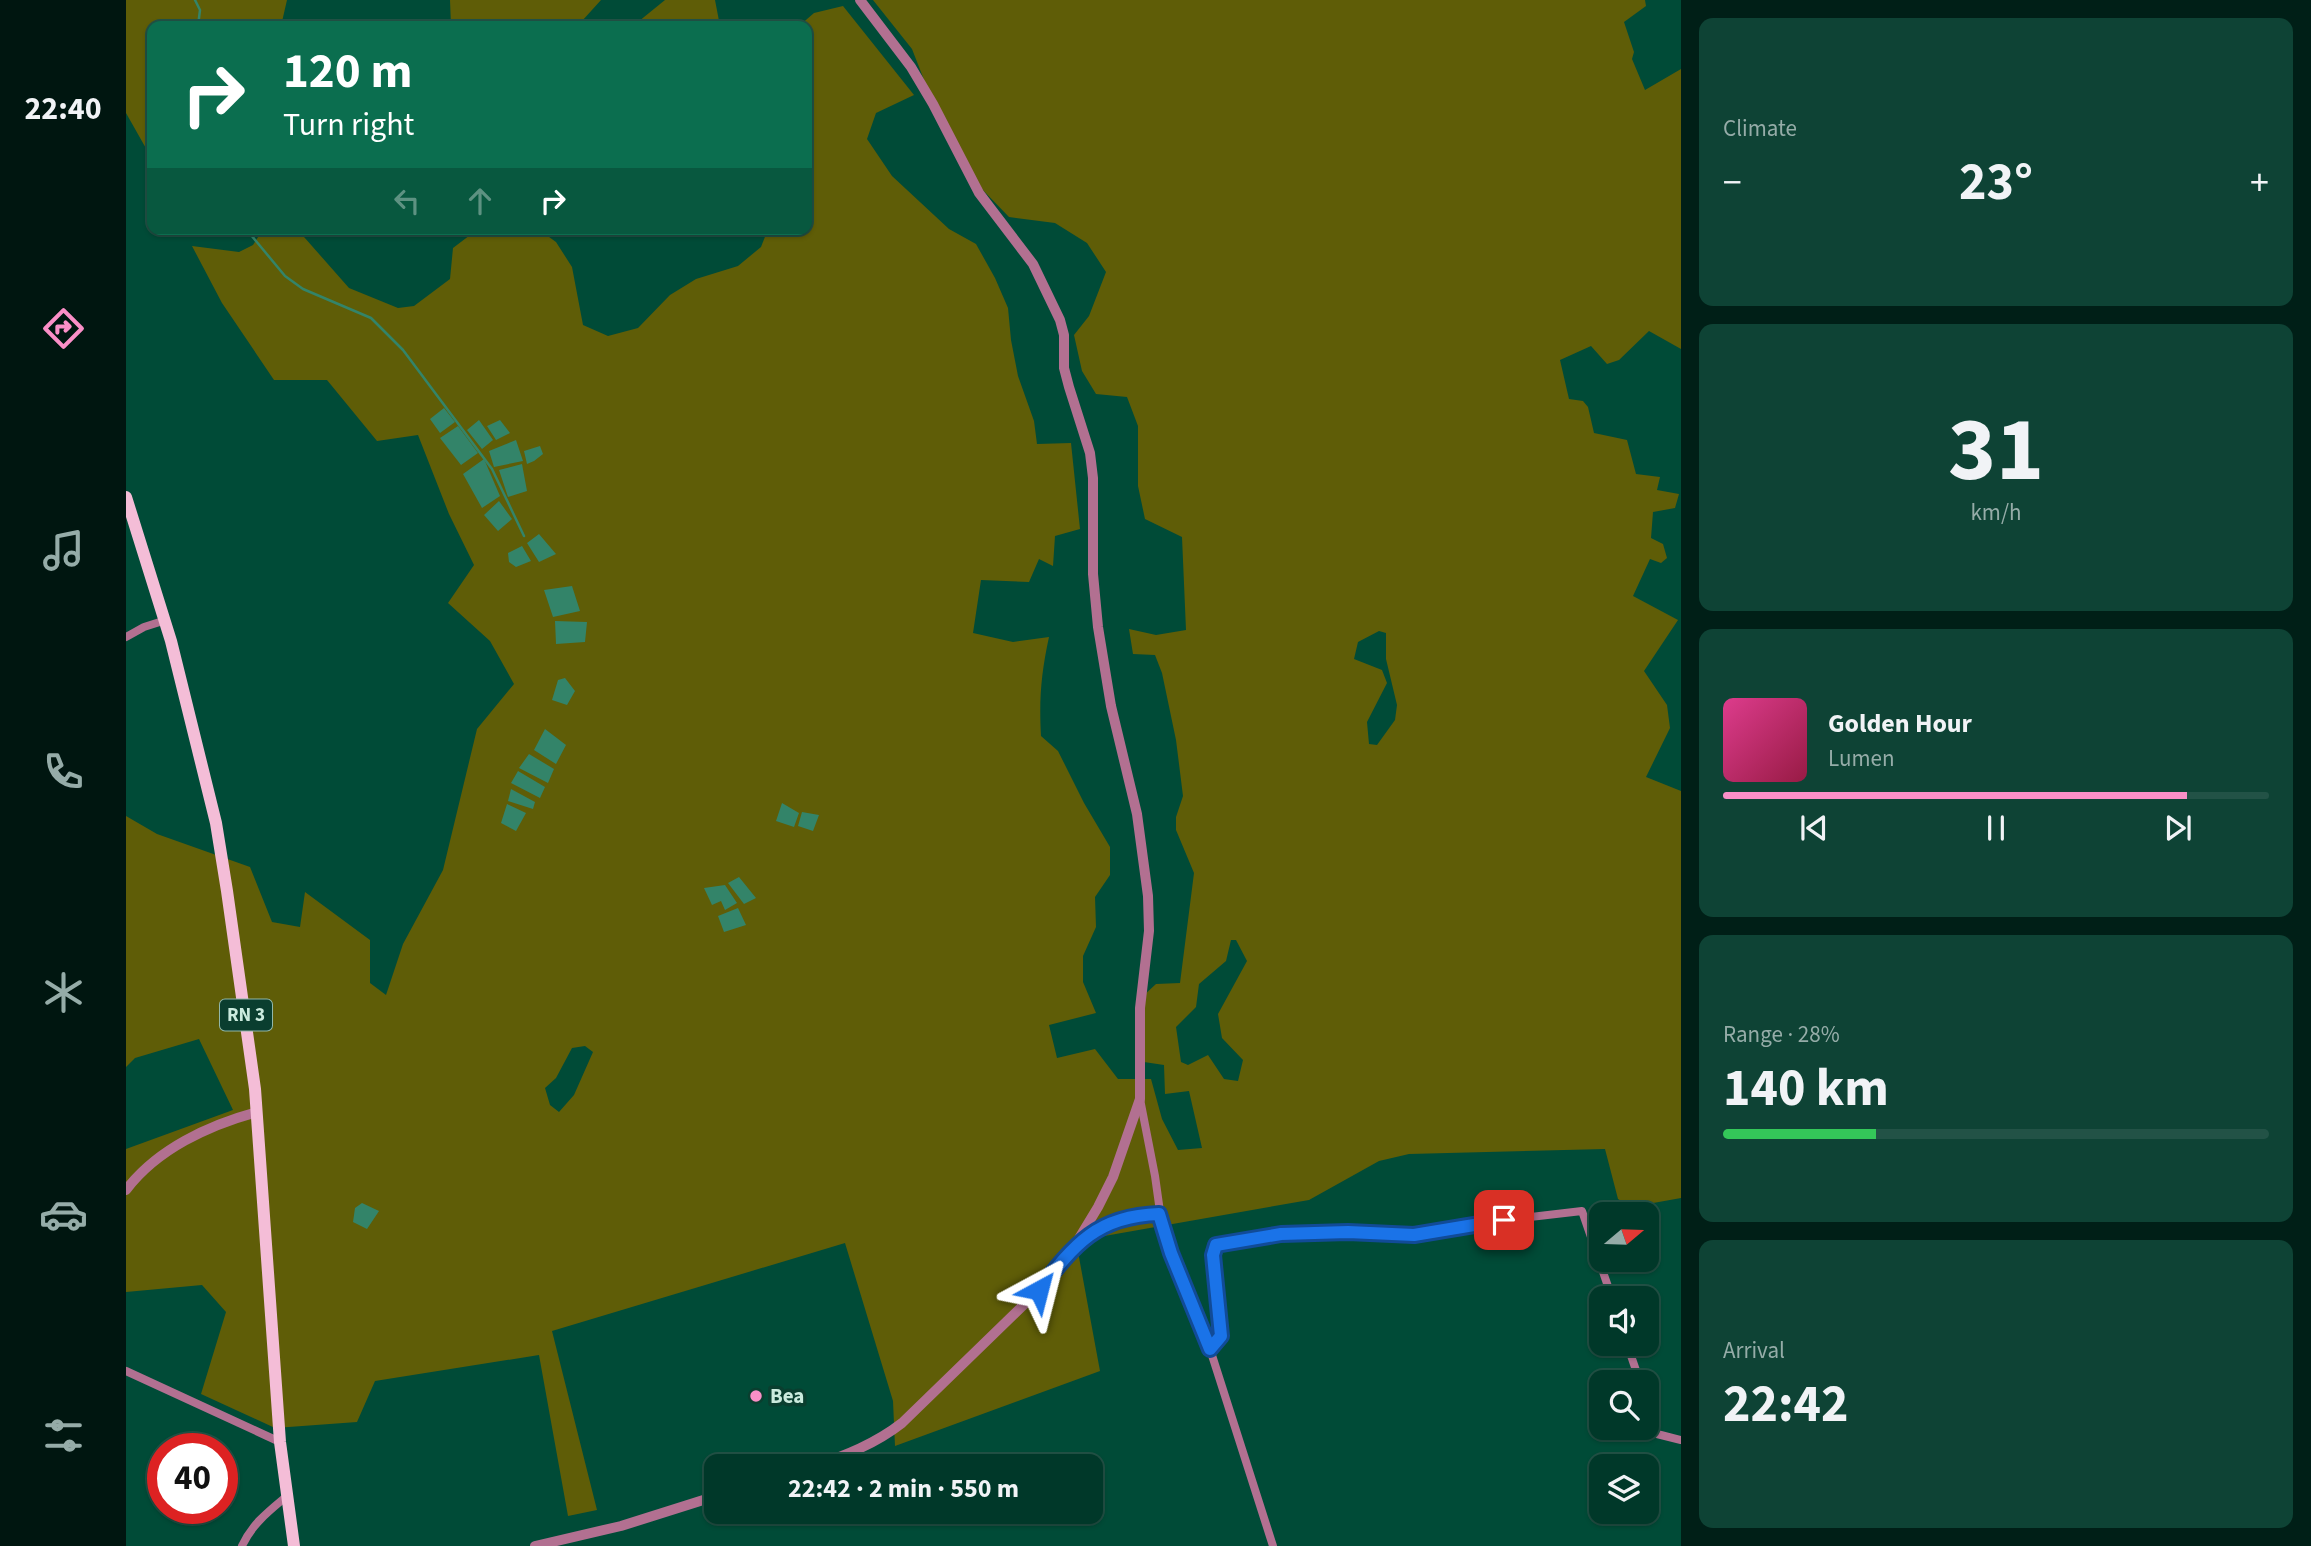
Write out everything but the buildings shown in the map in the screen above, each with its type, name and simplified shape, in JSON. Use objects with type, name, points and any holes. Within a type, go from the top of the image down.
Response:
[{"type":"main road","name":"RN 3","points":[[126,497],[166,620],[216,823],[248,1033],[257,1112],[280,1442],[294,1546]]},
{"type":"street","points":[[860,0],[911,67],[979,193],[1033,264],[1060,320],[1064,335],[1064,368],[1090,453],[1093,478],[1093,574],[1107,686],[1137,814],[1148,896],[1150,931],[1140,1009],[1140,1099],[1155,1176],[1159,1214],[1171,1253],[1210,1349],[1273,1546]]},
{"type":"street","points":[[126,637],[144,627],[166,620]]},
{"type":"street","points":[[849,1454],[888,1434],[902,1423],[1039,1290],[1075,1245],[1098,1207],[1113,1177],[1140,1099]]},
{"type":"street","points":[[126,1190],[137,1175],[160,1155],[228,1120],[257,1112]]},
{"type":"street","points":[[1210,1349],[1221,1336],[1213,1255],[1216,1245],[1281,1234],[1348,1232],[1414,1235],[1480,1223],[1582,1211],[1608,1286]]},
{"type":"street","points":[[1075,1245],[1113,1221],[1125,1217],[1159,1214]]},
{"type":"street","points":[[126,1371],[280,1442]]},
{"type":"street","points":[[1659,1434],[1681,1440]]},
{"type":"street","points":[[242,1546],[247,1534],[262,1516],[287,1496]]},
{"type":"street","points":[[534,1546],[621,1526],[704,1500]]},
{"type":"shaded area","points":[[126,0],[287,0],[282,21],[147,21],[147,150],[126,113]]},
{"type":"shaded area","points":[[450,0],[601,0],[582,21],[451,21]]},
{"type":"shaded area","points":[[665,0],[715,0],[719,21],[639,21]]},
{"type":"shaded area","points":[[873,0],[1645,0],[1646,6],[1624,22],[1634,52],[1632,59],[1645,90],[1681,69],[1681,349],[1649,331],[1619,360],[1607,364],[1591,346],[1560,360],[1569,399],[1583,401],[1588,407],[1594,433],[1627,440],[1636,474],[1660,477],[1657,490],[1679,494],[1675,508],[1653,512],[1651,538],[1663,544],[1667,558],[1661,563],[1650,559],[1633,596],[1678,620],[1644,671],[1667,705],[1670,728],[1646,777],[1681,791],[1681,1198],[1659,1202],[1623,1202],[1618,1199],[1605,1149],[1409,1154],[1379,1161],[1309,1200],[1076,1241],[1100,1371],[895,1446],[893,1401],[845,1243],[552,1331],[597,1510],[568,1516],[539,1355],[375,1381],[357,1422],[275,1428],[201,1394],[226,1312],[202,1285],[126,1292],[126,1149],[233,1110],[199,1039],[135,1058],[126,1067],[126,816],[157,834],[250,867],[272,922],[300,927],[305,892],[370,940],[370,983],[386,995],[403,944],[443,870],[477,729],[514,684],[490,641],[448,603],[474,565],[449,514],[418,435],[377,441],[327,380],[274,380],[222,303],[192,246],[239,252],[253,245],[259,235],[302,235],[349,288],[398,308],[414,306],[450,279],[453,248],[470,235],[546,235],[556,242],[572,267],[583,325],[608,336],[638,328],[670,295],[696,279],[738,266],[761,247],[766,235],[812,235],[812,21],[805,21],[814,13],[843,6],[914,95],[876,113],[867,139],[892,176],[949,229],[976,244],[1008,308],[1018,376],[1034,421],[1037,444],[1071,443],[1080,529],[1055,536],[1053,566],[1039,559],[1029,582],[981,580],[973,633],[1013,642],[1049,637],[1041,686],[1041,736],[1058,751],[1110,847],[1110,875],[1095,897],[1096,927],[1083,956],[1083,982],[1096,1013],[1049,1025],[1057,1058],[1095,1049],[1118,1079],[1151,1079],[1162,1119],[1178,1150],[1202,1148],[1189,1091],[1165,1094],[1164,1065],[1144,1062],[1143,996],[1156,984],[1180,983],[1194,873],[1176,830],[1176,817],[1183,796],[1176,740],[1162,673],[1155,655],[1133,654],[1129,629],[1156,635],[1186,630],[1182,537],[1145,519],[1138,486],[1138,426],[1127,397],[1096,394],[1082,371],[1074,335],[1089,316],[1106,272],[1087,243],[1055,223],[1009,217],[977,184],[944,131],[912,49]],"holes":[[[1379,631],[1386,633],[1386,659],[1397,705],[1395,720],[1377,745],[1369,744],[1367,722],[1387,683],[1382,670],[1354,659],[1358,642]],[[1231,940],[1236,940],[1247,961],[1218,1014],[1222,1038],[1243,1060],[1238,1081],[1224,1079],[1208,1055],[1188,1065],[1181,1062],[1176,1027],[1196,1007],[1199,984],[1226,961]],[[585,1046],[593,1052],[574,1095],[559,1112],[550,1105],[545,1088],[556,1078],[572,1048]]]},
{"type":"shaded area","points":[[444,408],[455,422],[440,433],[430,419]]},
{"type":"shaded area","points":[[479,420],[493,440],[482,449],[467,430]]},
{"type":"shaded area","points":[[500,420],[510,433],[496,440],[487,426]]},
{"type":"shaded area","points":[[458,426],[478,453],[461,465],[440,438]]},
{"type":"shaded area","points":[[516,440],[523,461],[494,467],[489,451]]},
{"type":"shaded area","points":[[540,446],[543,454],[527,464],[524,451]]},
{"type":"shaded area","points":[[484,459],[500,496],[482,508],[463,474]]},
{"type":"shaded area","points":[[522,464],[527,491],[508,497],[499,470]]},
{"type":"shaded area","points":[[499,501],[512,519],[498,531],[484,515]]},
{"type":"shaded area","points":[[539,534],[556,554],[539,562],[527,543]]},
{"type":"shaded area","points":[[522,546],[531,561],[516,567],[509,562],[508,553]]},
{"type":"shaded area","points":[[572,586],[580,611],[553,617],[544,590]]},
{"type":"shaded area","points":[[555,621],[587,622],[585,642],[556,644]]},
{"type":"shaded area","points":[[565,678],[575,691],[567,705],[552,700],[558,680]]},
{"type":"shaded area","points":[[545,729],[566,745],[556,764],[534,750]]},
{"type":"shaded area","points":[[529,754],[554,769],[548,783],[519,768]]},
{"type":"shaded area","points":[[518,771],[545,787],[540,798],[511,783]]},
{"type":"shaded area","points":[[511,789],[535,802],[533,809],[508,801]]},
{"type":"shaded area","points":[[782,803],[799,813],[794,827],[776,821]]},
{"type":"shaded area","points":[[507,804],[526,813],[516,831],[501,823]]},
{"type":"shaded area","points":[[802,812],[819,815],[813,831],[798,826]]},
{"type":"shaded area","points":[[739,877],[756,898],[744,904],[728,883]]},
{"type":"shaded area","points":[[725,885],[737,903],[725,910],[721,901],[712,905],[704,888]]},
{"type":"shaded area","points":[[738,908],[746,925],[724,932],[718,916]]},
{"type":"shaded area","points":[[362,1203],[379,1211],[367,1229],[353,1222],[355,1208]]},
{"type":"waterway","points":[[195,0],[200,10],[199,21]]},
{"type":"waterway","points":[[251,235],[285,276],[303,289],[371,318],[403,350],[492,469],[524,536]]},
{"type":"place","name":"Bea","points":[[756,1396]]},
{"type":"route","points":[[1039,1290],[1075,1245],[1113,1221],[1125,1217],[1159,1214],[1163,1233],[1210,1349],[1221,1336],[1213,1255],[1216,1245],[1281,1234],[1348,1232],[1414,1235],[1504,1220]]}]
